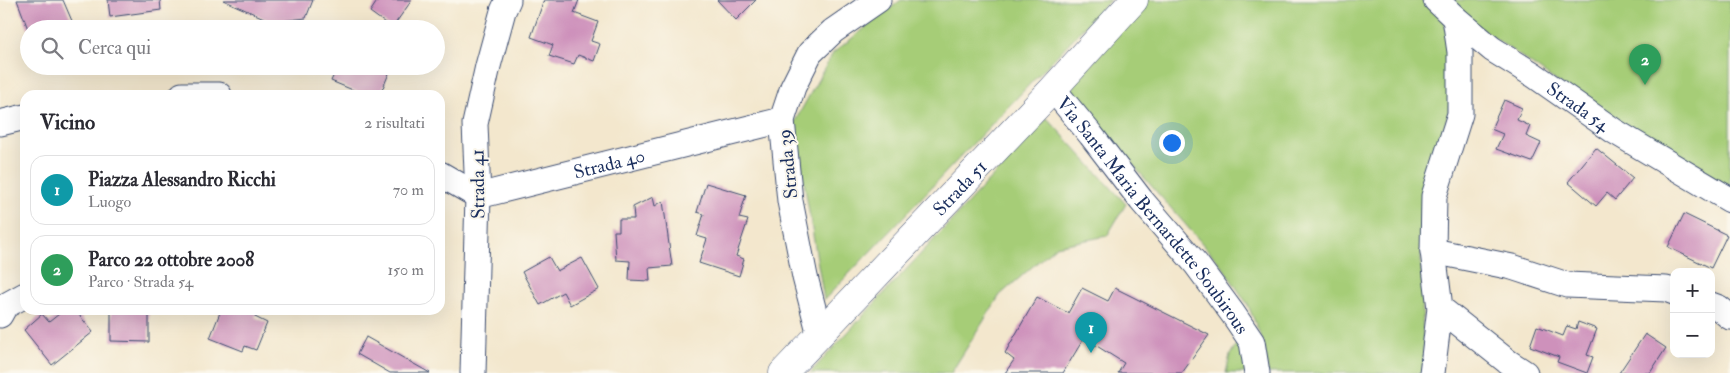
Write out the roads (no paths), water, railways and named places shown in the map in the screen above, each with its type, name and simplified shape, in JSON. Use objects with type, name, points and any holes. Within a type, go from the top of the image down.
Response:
[{"type":"street","name":"Strada 41","points":[[473,373],[478,196],[475,124],[488,66],[503,11],[508,0]]},
{"type":"street","name":"Strada 39","points":[[820,335],[805,277],[790,201],[782,120],[792,87],[810,53],[833,31],[878,0]]},
{"type":"street","name":"Strada 51","points":[[783,373],[1053,89],[1134,0]]},
{"type":"street","name":"Strada 54","points":[[1436,0],[1492,49],[1534,75],[1614,131],[1730,200]]},
{"type":"street","points":[[1432,373],[1440,308],[1433,251],[1434,196],[1460,114],[1460,52],[1455,18]]},
{"type":"street","name":"Via Santa Maria Bernardette Soubirous","points":[[1053,89],[1141,200],[1196,264],[1233,314],[1252,342],[1256,373]]},
{"type":"street","points":[[0,123],[20,118]]},
{"type":"street","name":"Strada 40","points":[[478,196],[782,120]]},
{"type":"street","points":[[445,177],[478,196]]},
{"type":"street","points":[[1433,251],[1512,267],[1567,286],[1670,290]]},
{"type":"street","points":[[0,316],[6,306],[20,298]]},
{"type":"street","points":[[1715,306],[1730,317]]},
{"type":"street","points":[[1440,308],[1524,373]]},
{"type":"place","name":"Parco 22 ottobre 2008","points":[[1645,85]]},
{"type":"place","name":"Piazza Alessandro Ricchi","points":[[1091,353]]}]
